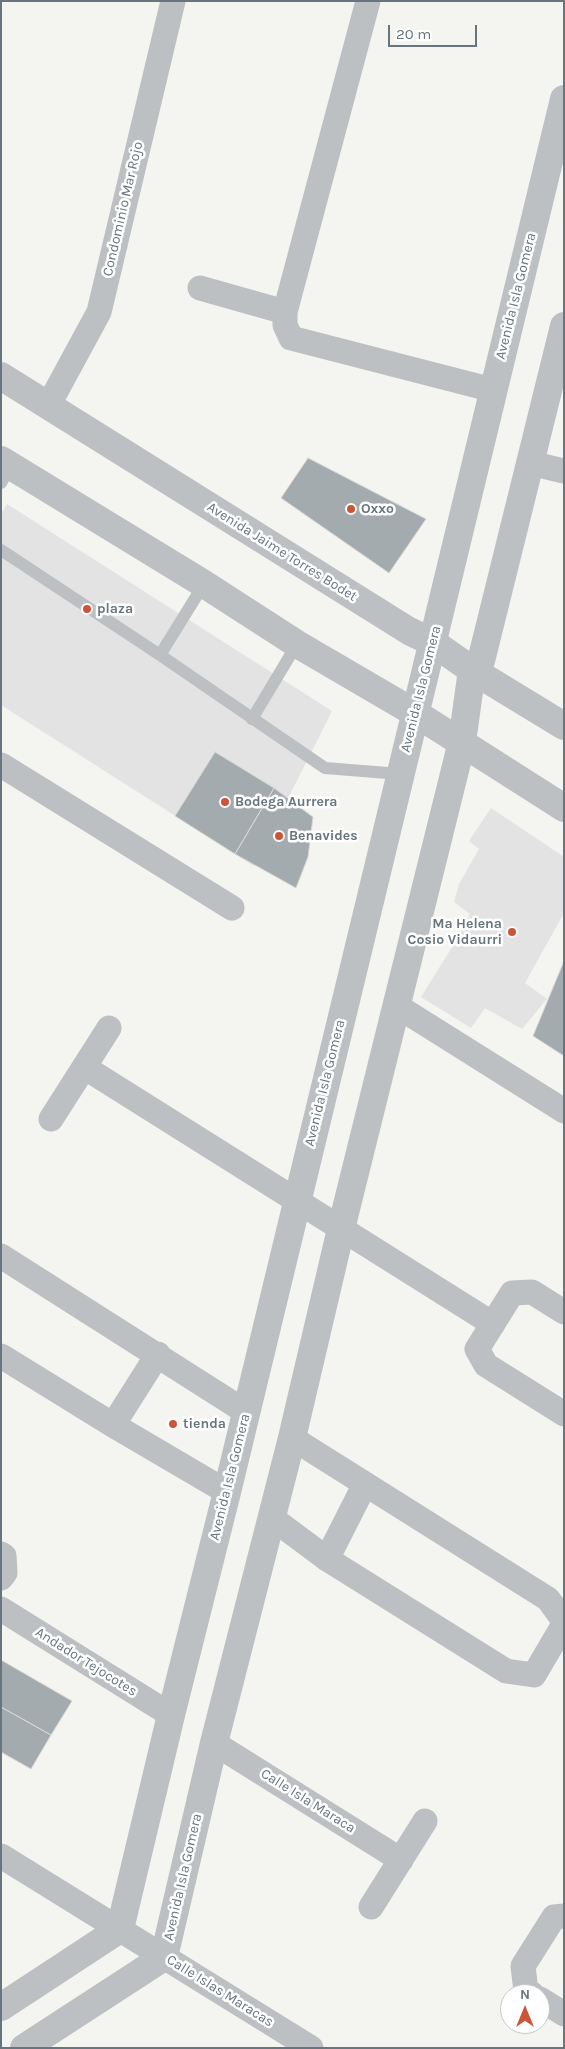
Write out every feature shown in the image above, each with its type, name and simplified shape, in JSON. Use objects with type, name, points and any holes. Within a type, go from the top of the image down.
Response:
[{"type":"street","name":"Condominio Mar Rojo","points":[[48,406],[99,312],[173,1]]},
{"type":"street","points":[[368,1],[285,312],[285,326],[291,338],[493,390]]},
{"type":"street","name":"Avenida Isla Gomera","points":[[120,1929],[564,98]]},
{"type":"street","points":[[200,288],[285,312]]},
{"type":"street","name":"Avenida Isla Gomera","points":[[24,2048],[164,1956],[214,1743],[292,1438],[341,1229],[462,742],[472,670],[482,661],[564,326]]},
{"type":"street","name":"Avenida Jaime Torres Bodet","points":[[1,376],[409,631],[432,642],[472,670],[564,726]]},
{"type":"street","points":[[530,463],[564,471]]},
{"type":"street","points":[[5,470],[204,584],[297,644],[462,742],[474,752],[564,808]]},
{"type":"street","points":[[1,765],[232,908]]},
{"type":"street","points":[[397,1006],[564,1111]]},
{"type":"street","points":[[51,1118],[109,1028]]},
{"type":"street","points":[[84,1067],[493,1324]]},
{"type":"street","points":[[1,1256],[158,1354],[246,1412]]},
{"type":"street","points":[[564,1312],[532,1292],[512,1294],[477,1349],[486,1365],[564,1414]]},
{"type":"street","points":[[113,1425],[158,1354]]},
{"type":"street","points":[[1,1356],[226,1492]]},
{"type":"street","points":[[272,1518],[327,1559],[506,1672],[534,1675],[564,1622],[548,1599],[292,1438]]},
{"type":"street","points":[[327,1559],[365,1484]]},
{"type":"street","points":[[1,1554],[4,1556],[5,1573],[1,1578]]},
{"type":"street","name":"Andador Tejocotes","points":[[1,1609],[171,1715]]},
{"type":"street","name":"Calle Isla Maraca","points":[[214,1743],[401,1860]]},
{"type":"street","points":[[371,1907],[425,1821]]},
{"type":"street","name":"Calle Islas Maracas","points":[[1,1856],[311,2048]]},
{"type":"street","points":[[525,1984],[523,1966],[554,1917],[564,1916]]},
{"type":"street","points":[[1,2006],[120,1929]]},
{"type":"street","points":[[550,2005],[564,2014]]},
{"type":"lane","points":[[1,550],[160,655],[325,768],[400,774]]},
{"type":"lane","points":[[160,655],[204,584]]},
{"type":"lane","points":[[252,719],[297,644]]},
{"type":"shaded area","name":"plaza","points":[[7,504],[332,711],[254,866],[1,705],[1,514]]},
{"type":"shaded area","points":[[491,808],[564,857],[564,913],[525,983],[547,999],[522,1029],[485,1008],[471,1028],[421,997],[470,914],[454,902],[459,884],[479,849],[469,841]]},
{"type":"building","name":"Oxxo","points":[[308,458],[426,519],[389,573],[281,498]]},
{"type":"building","name":"Bodega Aurrera","points":[[215,752],[274,788],[235,854],[175,816]]},
{"type":"building","name":"Benavides","points":[[274,788],[313,817],[308,857],[296,888],[235,854]]},
{"type":"building","points":[[564,961],[564,1056],[533,1036]]},
{"type":"building","points":[[1,1660],[72,1701],[51,1735],[1,1707]]},
{"type":"building","points":[[1,1707],[51,1735],[31,1769],[1,1752]]},
{"type":"place","name":"Oxxo","points":[[351,509]]},
{"type":"place","name":"plaza","points":[[87,609]]},
{"type":"place","name":"Bodega Aurrera","points":[[225,802]]},
{"type":"place","name":"Benavides","points":[[279,836]]},
{"type":"place","name":"Ma Helena Cosio Vidaurri","points":[[512,932]]},
{"type":"place","name":"tienda","points":[[173,1424]]}]
